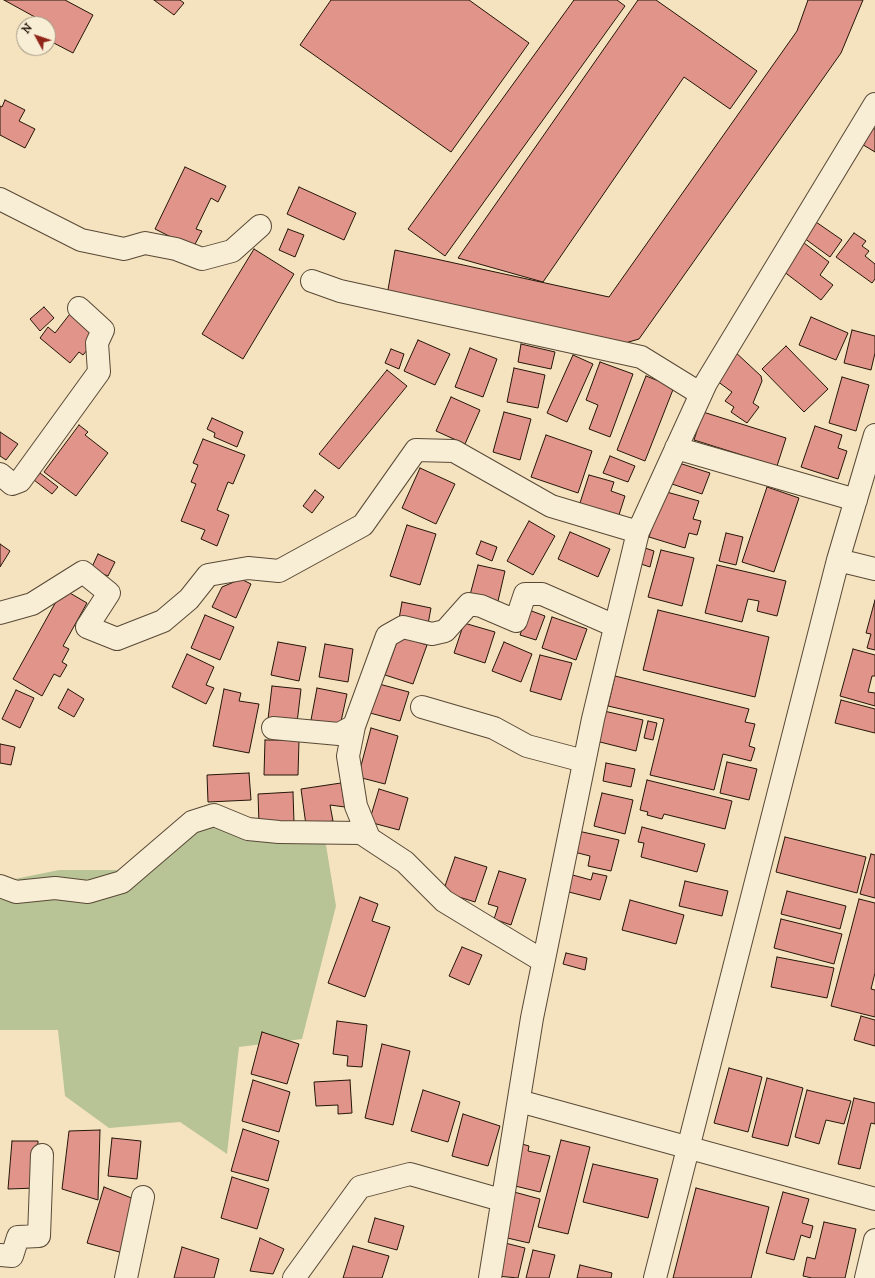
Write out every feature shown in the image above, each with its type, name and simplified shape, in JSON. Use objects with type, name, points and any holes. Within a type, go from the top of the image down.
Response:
[{"type":"street","points":[[490,1278],[501,1200],[543,961],[584,761],[638,532],[701,394],[875,104]]},
{"type":"street","points":[[0,199],[81,240],[124,249],[145,243],[176,249],[202,259],[232,251],[260,226]]},
{"type":"street","points":[[312,281],[340,291],[640,357],[701,394]]},
{"type":"street","points":[[0,474],[12,484],[20,481],[99,372],[97,343],[103,330],[79,308]]},
{"type":"street","points":[[654,1278],[689,1148],[838,560],[875,435]]},
{"type":"street","points":[[676,448],[856,500]]},
{"type":"street","points":[[0,613],[32,604],[83,572],[109,593],[87,627],[117,639],[163,621],[188,599],[208,575],[248,568],[279,571],[364,525],[416,450],[454,451],[551,506],[638,532]]},
{"type":"street","points":[[838,560],[875,569]]},
{"type":"street","points":[[369,838],[356,806],[348,756],[354,726],[387,636],[403,627],[432,634],[445,632],[469,604],[481,606],[516,621],[525,594],[542,594],[615,626]]},
{"type":"street","points":[[422,707],[494,728],[527,746],[584,761]]},
{"type":"street","points":[[273,728],[339,734],[354,726]]},
{"type":"street","points":[[0,886],[16,892],[55,888],[88,892],[122,882],[192,822],[214,815],[248,829],[279,832],[361,833],[405,862],[444,901],[543,961]]},
{"type":"street","points":[[519,1101],[875,1199]]},
{"type":"street","points":[[0,1255],[12,1256],[18,1237],[39,1236],[42,1155]]},
{"type":"street","points":[[294,1278],[360,1187],[410,1174],[501,1200]]},
{"type":"street","points":[[126,1278],[143,1197]]},
{"type":"street","points":[[866,1278],[875,1240]]},
{"type":"green space","points":[[210,826],[325,839],[336,906],[302,1039],[239,1047],[227,1154],[180,1122],[109,1128],[65,1096],[58,1030],[0,1030],[0,882],[59,870],[118,870],[171,834]]},
{"type":"building","points":[[4,0],[65,0],[93,15],[73,53],[56,44],[56,16],[33,16]]},
{"type":"building","points":[[154,0],[180,0],[184,3],[174,15]]},
{"type":"building","points":[[331,0],[469,0],[529,43],[451,152],[300,45]]},
{"type":"building","points":[[574,0],[617,0],[625,6],[445,256],[408,229]]},
{"type":"building","points":[[638,0],[656,0],[757,71],[730,109],[684,77],[543,282],[458,258]]},
{"type":"building","points":[[808,0],[863,0],[841,53],[639,339],[608,348],[386,301],[395,250],[609,297],[797,31]]},
{"type":"building","points":[[5,100],[25,110],[19,121],[35,129],[25,148],[0,135],[0,106],[2,107]]},
{"type":"building","points":[[870,127],[875,129],[875,152],[860,143]]},
{"type":"building","points":[[185,167],[226,186],[218,202],[211,198],[196,229],[202,231],[193,248],[155,229]]},
{"type":"building","points":[[299,187],[356,213],[344,240],[287,214]]},
{"type":"building","points":[[816,222],[842,240],[830,257],[804,238]]},
{"type":"building","points":[[288,229],[304,235],[295,257],[279,250]]},
{"type":"building","points":[[854,233],[866,241],[862,246],[869,251],[865,256],[875,264],[875,279],[872,283],[836,257]]},
{"type":"building","points":[[804,243],[829,262],[820,275],[833,285],[821,300],[783,271]]},
{"type":"building","points":[[254,249],[294,274],[243,359],[202,334]]},
{"type":"building","points":[[44,307],[54,318],[40,331],[30,319]]},
{"type":"building","points":[[73,310],[97,330],[92,344],[83,355],[79,352],[70,363],[40,338],[48,327],[55,333]]},
{"type":"building","points":[[811,317],[848,333],[836,360],[799,345]]},
{"type":"building","points":[[852,330],[875,336],[875,353],[871,370],[844,363]]},
{"type":"building","points":[[418,340],[450,354],[435,385],[404,371]]},
{"type":"building","points":[[521,344],[555,352],[551,369],[518,362]]},
{"type":"building","points":[[786,346],[828,389],[804,412],[762,369]]},
{"type":"building","points":[[470,348],[497,359],[483,397],[455,387]]},
{"type":"building","points":[[391,349],[404,354],[399,369],[385,363]]},
{"type":"building","points":[[733,350],[761,376],[762,381],[753,403],[759,407],[747,423],[731,412],[734,407],[725,401],[732,392],[717,381]]},
{"type":"building","points":[[573,355],[593,364],[567,422],[547,413]]},
{"type":"building","points":[[600,362],[633,374],[610,437],[589,429],[598,405],[586,400]]},
{"type":"building","points":[[514,368],[545,375],[538,408],[507,402]]},
{"type":"building","points":[[387,370],[407,386],[339,469],[319,454]]},
{"type":"building","points":[[646,376],[674,387],[645,461],[617,450]]},
{"type":"building","points":[[842,377],[869,385],[856,431],[829,423]]},
{"type":"building","points":[[451,397],[480,410],[465,444],[436,431]]},
{"type":"building","points":[[504,412],[531,419],[520,460],[493,452]]},
{"type":"building","points":[[703,412],[786,438],[777,466],[694,440]]},
{"type":"building","points":[[212,418],[243,432],[237,447],[214,437],[215,433],[207,429]]},
{"type":"building","points":[[79,425],[88,432],[85,435],[108,453],[76,496],[44,472]]},
{"type":"building","points":[[815,426],[842,435],[838,448],[847,451],[838,479],[801,467]]},
{"type":"building","points":[[0,432],[18,444],[6,460],[0,456]]},
{"type":"building","points":[[546,435],[592,451],[578,493],[531,477]]},
{"type":"building","points":[[203,439],[245,455],[233,484],[228,482],[217,510],[229,515],[217,546],[201,539],[205,530],[181,521],[196,484],[191,482],[198,465],[193,463]]},
{"type":"building","points":[[610,456],[635,466],[628,482],[603,473]]},
{"type":"building","points":[[679,463],[710,473],[702,494],[672,484]]},
{"type":"building","points":[[420,468],[455,484],[436,524],[402,508]]},
{"type":"building","points":[[40,473],[58,487],[52,494],[34,480]]},
{"type":"building","points":[[589,475],[614,482],[611,491],[625,496],[618,518],[579,506]]},
{"type":"building","points":[[767,487],[799,498],[774,572],[742,562]]},
{"type":"building","points":[[315,490],[324,497],[312,513],[303,506]]},
{"type":"building","points":[[663,491],[699,501],[693,519],[701,521],[697,535],[689,533],[685,548],[649,537]]},
{"type":"building","points":[[529,521],[555,536],[533,575],[507,561]]},
{"type":"building","points":[[407,525],[436,534],[420,585],[390,576]]},
{"type":"building","points":[[570,532],[610,549],[598,577],[558,559]]},
{"type":"building","points":[[726,533],[743,537],[736,565],[719,561]]},
{"type":"building","points":[[481,541],[497,547],[492,561],[476,554]]},
{"type":"building","points":[[0,544],[10,551],[0,567]]},
{"type":"building","points":[[645,548],[654,551],[650,567],[641,564]]},
{"type":"building","points":[[661,550],[694,558],[682,606],[648,597]]},
{"type":"building","points":[[98,554],[115,562],[108,576],[91,569]]},
{"type":"building","points":[[478,565],[505,571],[498,601],[470,595]]},
{"type":"building","points":[[717,565],[786,581],[777,616],[757,611],[759,601],[748,599],[742,622],[705,613]]},
{"type":"building","points":[[241,579],[251,584],[236,618],[212,607],[222,587]]},
{"type":"building","points":[[63,589],[87,603],[63,646],[69,649],[62,662],[67,665],[60,677],[54,674],[42,696],[13,679]]},
{"type":"building","points":[[875,600],[875,650],[867,648],[871,634],[866,633]]},
{"type":"building","points":[[402,602],[431,608],[428,624],[399,619]]},
{"type":"building","points":[[529,610],[545,616],[536,640],[520,635]]},
{"type":"building","points":[[658,610],[769,637],[755,697],[643,670]]},
{"type":"building","points":[[205,615],[234,627],[220,660],[191,648]]},
{"type":"building","points":[[552,617],[587,629],[576,660],[542,648]]},
{"type":"building","points":[[464,623],[495,632],[485,663],[454,653]]},
{"type":"building","points":[[399,636],[427,645],[413,684],[385,675]]},
{"type":"building","points":[[278,642],[306,647],[299,681],[271,675]]},
{"type":"building","points":[[504,642],[532,654],[521,682],[492,671]]},
{"type":"building","points":[[325,644],[353,649],[348,682],[319,677]]},
{"type":"building","points":[[853,649],[875,655],[875,676],[872,676],[868,692],[875,693],[875,706],[840,696]]},
{"type":"building","points":[[187,654],[214,667],[206,685],[214,688],[206,704],[172,687]]},
{"type":"building","points":[[540,655],[572,663],[561,700],[530,691]]},
{"type":"building","points":[[615,676],[749,709],[745,722],[755,724],[749,746],[755,748],[751,761],[723,754],[714,790],[650,775],[664,719],[608,706]]},
{"type":"building","points":[[379,684],[409,692],[400,721],[370,713]]},
{"type":"building","points":[[272,686],[301,689],[297,723],[268,719]]},
{"type":"building","points":[[317,688],[347,694],[340,726],[311,720]]},
{"type":"building","points":[[68,689],[84,699],[74,717],[58,708]]},
{"type":"building","points":[[224,689],[241,693],[239,701],[259,704],[249,753],[213,746]]},
{"type":"building","points":[[16,690],[34,698],[20,728],[2,719]]},
{"type":"building","points":[[841,700],[875,709],[875,733],[835,723]]},
{"type":"building","points":[[604,711],[643,720],[636,751],[596,741]]},
{"type":"building","points":[[648,721],[657,723],[653,740],[644,738]]},
{"type":"building","points":[[371,728],[398,736],[385,784],[358,777]]},
{"type":"building","points":[[265,740],[299,740],[298,775],[264,775]]},
{"type":"building","points":[[0,744],[15,747],[11,765],[0,763]]},
{"type":"building","points":[[727,762],[757,769],[749,800],[720,793]]},
{"type":"building","points":[[606,763],[635,769],[631,787],[603,781]]},
{"type":"building","points":[[249,773],[251,800],[208,802],[207,775]]},
{"type":"building","points":[[647,780],[732,801],[725,829],[664,814],[662,819],[647,815],[648,812],[640,810]]},
{"type":"building","points":[[341,783],[345,807],[330,805],[333,821],[306,825],[301,789]]},
{"type":"building","points":[[379,789],[408,798],[399,830],[369,822]]},
{"type":"building","points":[[293,792],[294,823],[259,824],[258,794]]},
{"type":"building","points":[[602,793],[633,800],[625,834],[594,826]]},
{"type":"building","points":[[642,827],[705,844],[697,872],[641,857],[644,843],[638,842]]},
{"type":"building","points":[[578,831],[619,840],[611,871],[588,866],[590,856],[574,852]]},
{"type":"building","points":[[785,837],[866,857],[857,893],[776,872]]},
{"type":"building","points":[[871,854],[875,855],[875,898],[860,894]]},
{"type":"building","points":[[455,857],[487,867],[475,902],[443,892]]},
{"type":"building","points":[[499,871],[526,879],[511,925],[494,919],[498,907],[488,904]]},
{"type":"building","points":[[593,873],[607,876],[600,900],[565,891],[569,874],[591,880]]},
{"type":"building","points":[[685,881],[728,891],[722,916],[679,906]]},
{"type":"building","points":[[787,891],[846,906],[840,929],[781,914]]},
{"type":"building","points":[[360,897],[378,904],[372,921],[390,927],[365,997],[328,983]]},
{"type":"building","points":[[859,899],[875,903],[875,973],[871,989],[875,990],[875,1017],[831,1006]]},
{"type":"building","points":[[630,900],[684,915],[676,944],[622,930]]},
{"type":"building","points":[[781,919],[842,934],[834,964],[774,948]]},
{"type":"building","points":[[462,947],[482,955],[469,985],[449,976]]},
{"type":"building","points":[[566,953],[587,958],[585,970],[563,964]]},
{"type":"building","points":[[777,957],[834,968],[827,998],[771,987]]},
{"type":"building","points":[[861,1016],[875,1020],[875,1046],[854,1040]]},
{"type":"building","points":[[337,1021],[367,1025],[362,1067],[347,1066],[348,1056],[333,1054]]},
{"type":"building","points":[[262,1032],[299,1044],[287,1084],[251,1074]]},
{"type":"building","points":[[382,1044],[410,1051],[393,1125],[365,1118]]},
{"type":"building","points":[[729,1068],[762,1077],[748,1132],[714,1123]]},
{"type":"building","points":[[767,1078],[803,1088],[788,1146],[752,1137]]},
{"type":"building","points":[[253,1080],[290,1092],[279,1132],[242,1121]]},
{"type":"building","points":[[350,1080],[352,1113],[338,1114],[338,1105],[316,1106],[314,1082]]},
{"type":"building","points":[[423,1090],[460,1102],[448,1142],[411,1131]]},
{"type":"building","points":[[807,1090],[851,1101],[844,1124],[826,1120],[819,1144],[795,1137]]},
{"type":"building","points":[[854,1098],[875,1103],[875,1124],[871,1123],[860,1169],[838,1164]]},
{"type":"building","points":[[463,1114],[500,1126],[488,1166],[452,1156]]},
{"type":"building","points":[[243,1129],[279,1141],[268,1181],[231,1171]]},
{"type":"building","points":[[100,1130],[98,1200],[62,1189],[69,1131]]},
{"type":"building","points":[[112,1138],[141,1141],[137,1179],[108,1176]]},
{"type":"building","points":[[561,1140],[590,1147],[568,1234],[538,1227]]},
{"type":"building","points":[[12,1141],[38,1141],[37,1188],[8,1189]]},
{"type":"building","points":[[522,1144],[529,1146],[528,1151],[550,1156],[540,1192],[511,1185]]},
{"type":"building","points":[[593,1164],[658,1179],[648,1218],[583,1202]]},
{"type":"building","points":[[232,1177],[269,1189],[257,1229],[221,1218]]},
{"type":"building","points":[[104,1187],[134,1199],[123,1253],[87,1243]]},
{"type":"building","points":[[696,1188],[769,1207],[751,1278],[673,1278]]},
{"type":"building","points":[[514,1192],[540,1199],[529,1243],[503,1237]]},
{"type":"building","points":[[783,1192],[809,1199],[802,1223],[813,1226],[810,1238],[801,1235],[794,1260],[766,1253]]},
{"type":"building","points":[[375,1218],[404,1226],[397,1250],[368,1242]]},
{"type":"building","points":[[824,1222],[856,1229],[845,1278],[812,1278],[803,1276],[807,1257],[815,1259]]},
{"type":"building","points":[[260,1238],[284,1249],[273,1274],[250,1271]]},
{"type":"building","points":[[505,1243],[525,1248],[518,1278],[497,1276]]},
{"type":"building","points":[[353,1246],[389,1256],[382,1278],[343,1278]]},
{"type":"building","points":[[182,1247],[219,1259],[214,1278],[174,1278]]},
{"type":"building","points":[[533,1250],[555,1255],[549,1278],[526,1278]]},
{"type":"building","points":[[580,1265],[612,1273],[611,1278],[577,1278]]}]
